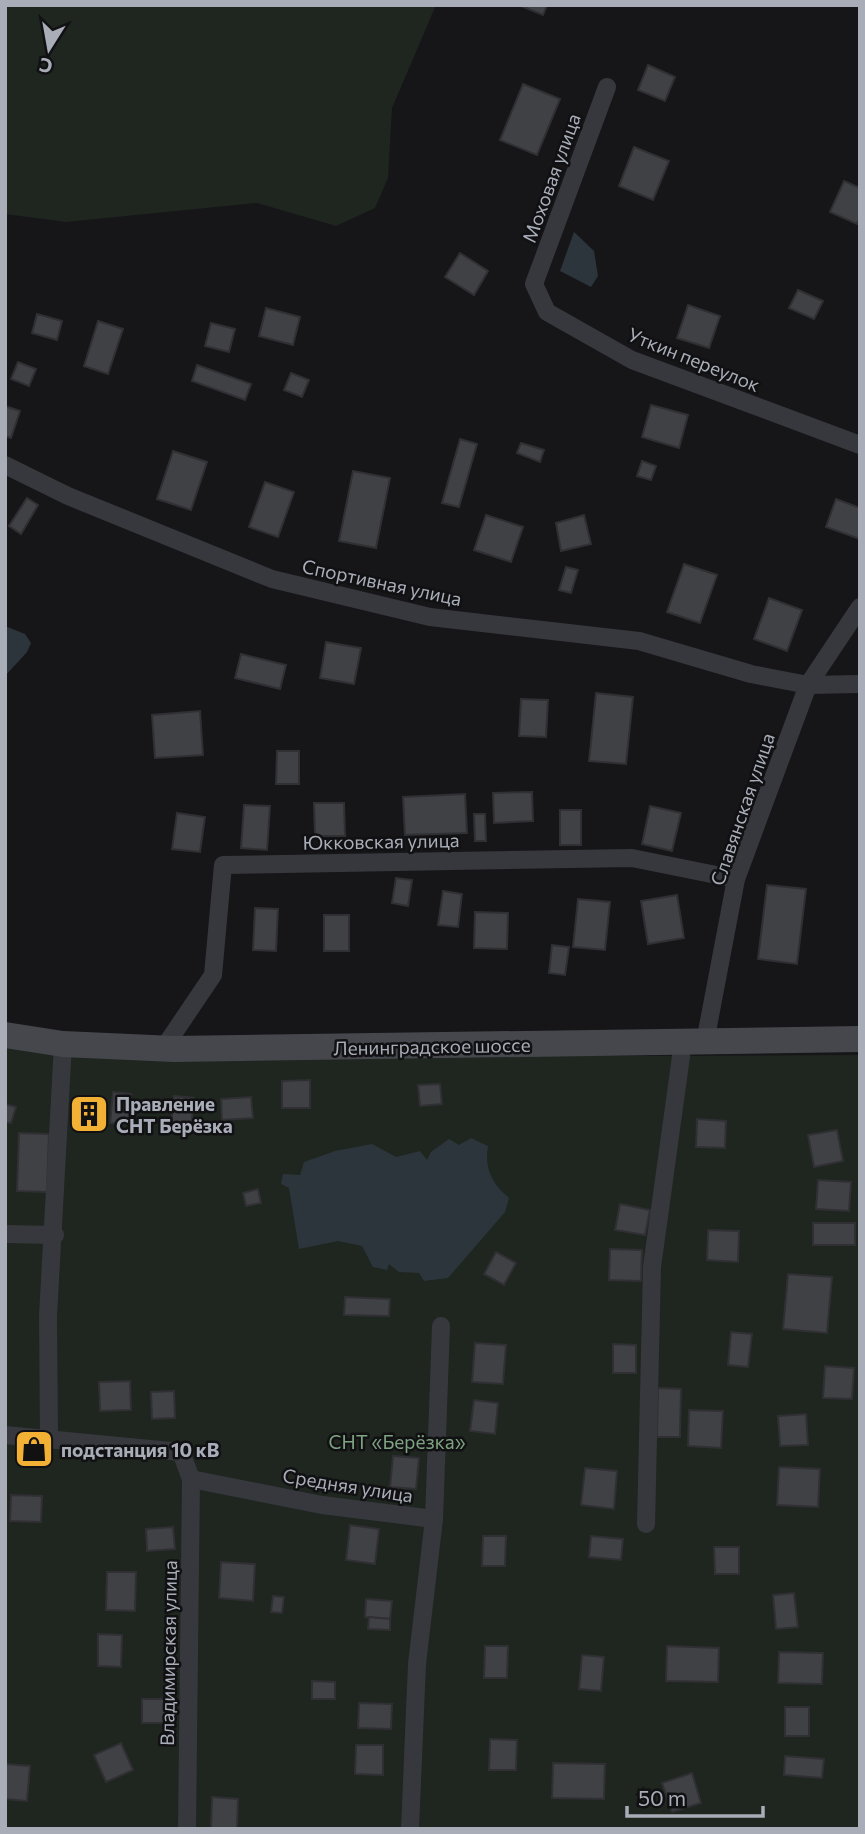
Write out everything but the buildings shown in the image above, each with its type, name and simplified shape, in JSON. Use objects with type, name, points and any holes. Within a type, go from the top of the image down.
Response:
[{"type":"main road","name":"Ленинградское шоссе","points":[[5,1035],[63,1044],[163,1049],[860,1039]]},
{"type":"street","name":"Моховая улица","points":[[534,284],[607,87]]},
{"type":"street","name":"Уткин переулок","points":[[534,284],[547,312],[632,360],[860,445]]},
{"type":"street","name":"Спортивная улица","points":[[5,465],[68,496],[272,579],[430,617],[639,641],[751,674],[808,685],[860,684]]},
{"type":"street","name":"Славянская улица","points":[[646,1524],[652,1267],[694,1042],[737,878],[808,685],[860,607]]},
{"type":"street","name":"Юкковская улица","points":[[163,1049],[213,975],[223,865],[632,858],[737,878]]},
{"type":"street","points":[[49,1441],[48,1316],[55,1235],[63,1044]]},
{"type":"street","points":[[5,1234],[55,1235]]},
{"type":"street","points":[[434,1519],[441,1326]]},
{"type":"street","points":[[7,1439],[181,1452],[191,1479]]},
{"type":"street","name":"Средняя улица","points":[[191,1479],[322,1506],[434,1519],[418,1664],[410,1829]]},
{"type":"street","name":"Владимирская улица","points":[[187,1829],[191,1479]]},
{"type":"green space","points":[[5,5],[436,5],[392,108],[388,178],[375,208],[336,226],[257,203],[66,222],[5,214]]},
{"type":"green space","name":"СНТ «Берёзка»","points":[[5,1046],[637,1056],[860,1055],[860,1829],[5,1829]]},
{"type":"shaded area","points":[[574,232],[594,251],[598,276],[591,287],[560,271]]},
{"type":"shaded area","points":[[5,626],[25,634],[31,643],[27,652],[5,676]]},
{"type":"shaded area","points":[[471,1138],[488,1146],[488,1168],[498,1187],[509,1198],[505,1212],[448,1278],[424,1281],[419,1273],[399,1272],[389,1264],[387,1270],[373,1267],[362,1246],[338,1241],[299,1249],[289,1188],[281,1184],[283,1174],[300,1175],[304,1162],[335,1151],[372,1144],[396,1157],[420,1151],[427,1160],[431,1152],[449,1139],[459,1145]]},
{"type":"place","name":"Правление СНТ Берёзка","points":[[89,1114]]},
{"type":"place","name":"подстанция 10 кВ","points":[[34,1449]]}]
